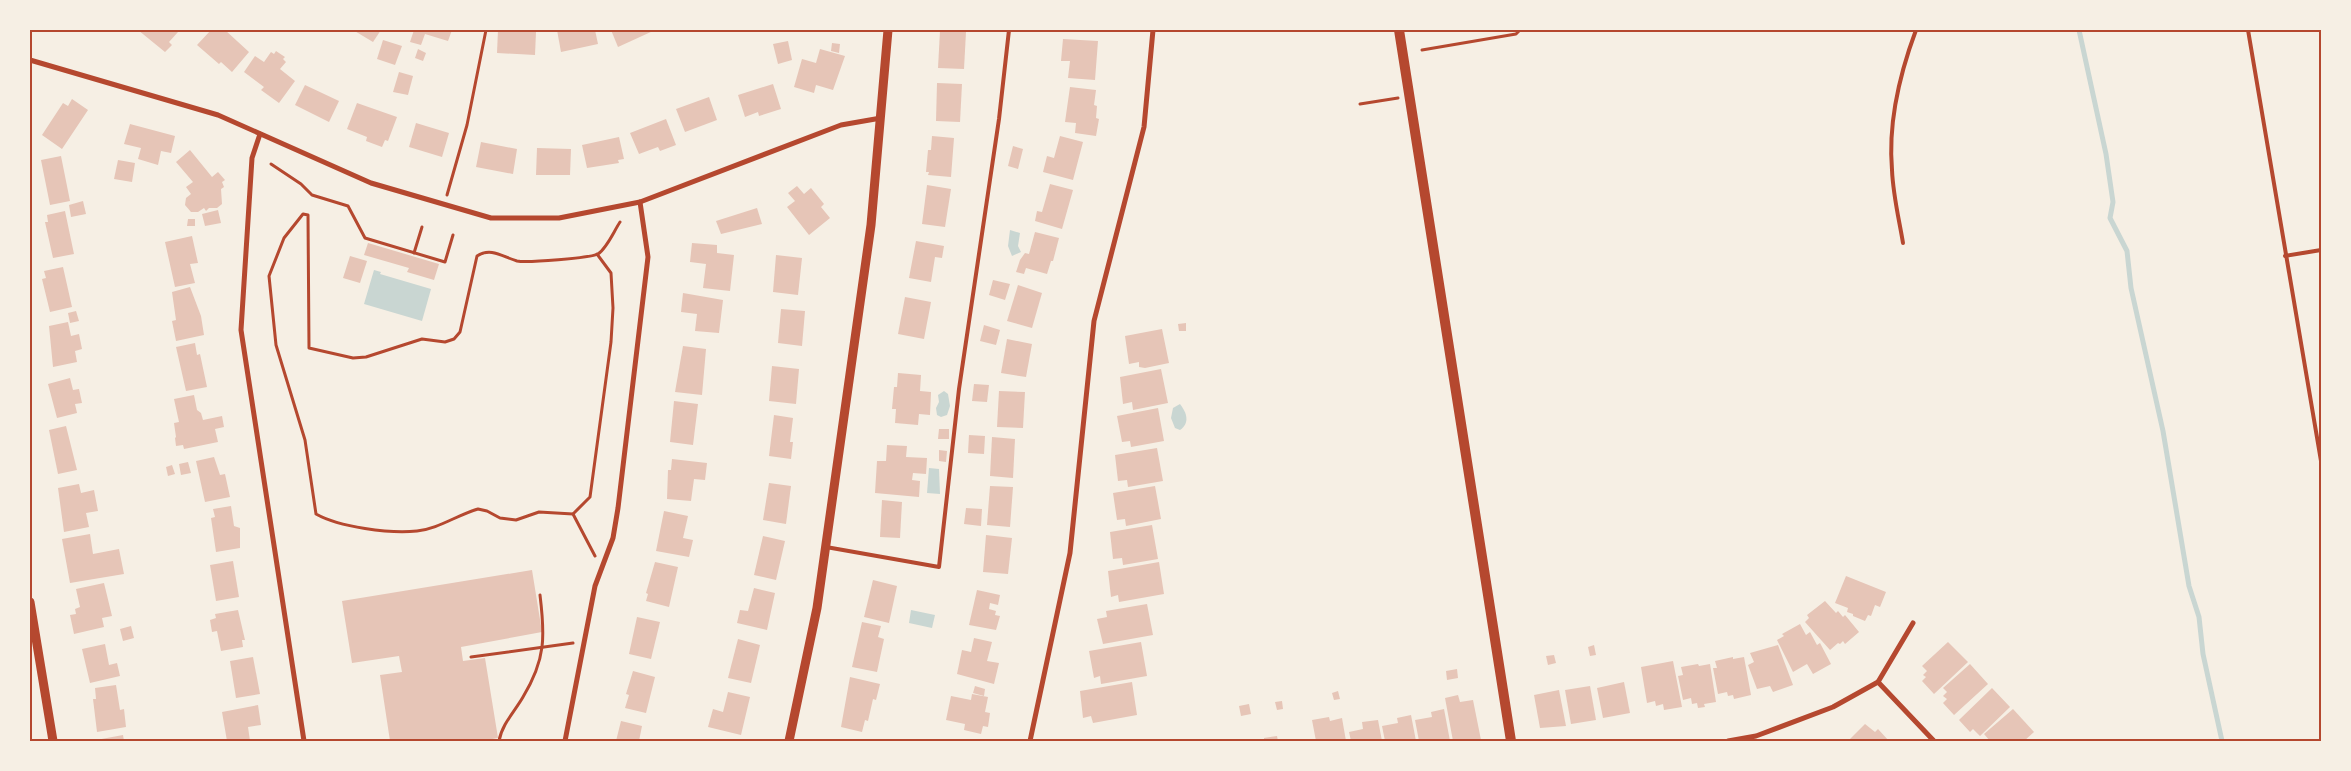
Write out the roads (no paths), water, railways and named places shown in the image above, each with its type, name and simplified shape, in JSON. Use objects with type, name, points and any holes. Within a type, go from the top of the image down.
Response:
[{"type":"main road","points":[[1399,30],[1511,741]]},
{"type":"street","points":[[788,741],[817,608],[872,225],[888,30]]},
{"type":"street","points":[[1030,741],[1070,553],[1094,321],[1144,127],[1153,30]]},
{"type":"street","points":[[30,60],[218,115],[371,183],[491,218],[559,218],[640,202],[841,125],[881,118]]},
{"type":"street","points":[[260,134],[252,158],[241,330],[304,741]]},
{"type":"street","points":[[565,741],[595,586],[613,538],[618,508],[648,257],[640,202]]},
{"type":"street","points":[[30,602],[33,640],[53,741]]},
{"type":"street","points":[[1728,741],[1756,736],[1833,707],[1878,682],[1913,623]]},
{"type":"street","points":[[1878,682],[1934,741]]},
{"type":"lane","points":[[826,547],[939,567],[959,389],[1000,119],[1009,30]]},
{"type":"lane","points":[[1903,243],[1893,184],[1892,152],[1900,84],[1916,30]]},
{"type":"lane","points":[[2248,30],[2321,461]]},
{"type":"lane","points":[[2285,256],[2321,250]]},
{"type":"waterway","points":[[2079,30],[2106,154],[2113,202],[2110,218],[2127,251],[2131,288],[2163,431],[2189,586],[2199,617],[2203,654],[2222,741]]}]
